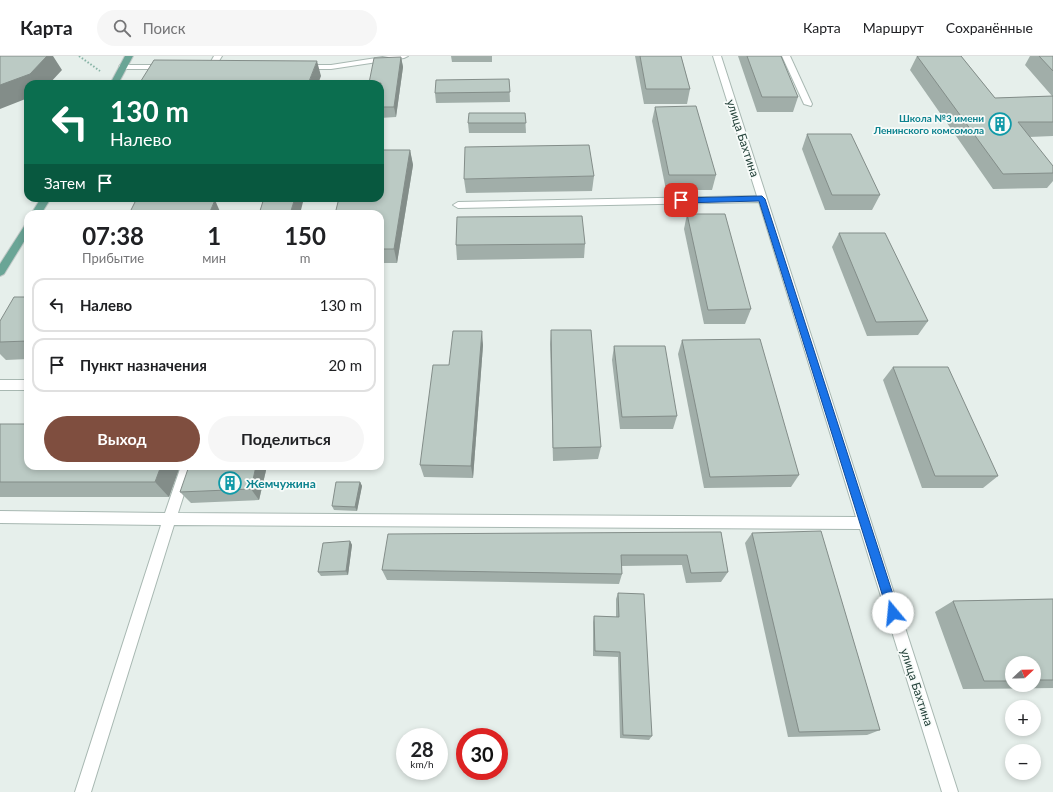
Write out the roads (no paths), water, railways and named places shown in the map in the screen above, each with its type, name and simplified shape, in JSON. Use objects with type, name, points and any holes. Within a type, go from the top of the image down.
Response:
[{"type":"main road","points":[[116,80],[129,56]]},
{"type":"main road","points":[[0,272],[24,233]]},
{"type":"street","points":[[196,67],[215,67],[218,56]]},
{"type":"street","points":[[294,67],[331,67],[404,56]]},
{"type":"street","name":"улица Бахтина","points":[[717,56],[950,792]]},
{"type":"street","points":[[786,56],[808,104]]},
{"type":"street","points":[[123,67],[174,67]]},
{"type":"street","points":[[458,205],[762,199]]},
{"type":"street","points":[[0,385],[24,385]]},
{"type":"street","points":[[83,792],[186,470]]},
{"type":"street","points":[[0,517],[865,523]]},
{"type":"place","name":"Школа №3 имени Ленинского комсомола","points":[[1000,124]]},
{"type":"place","name":"Жемчужина","points":[[230,483]]}]
